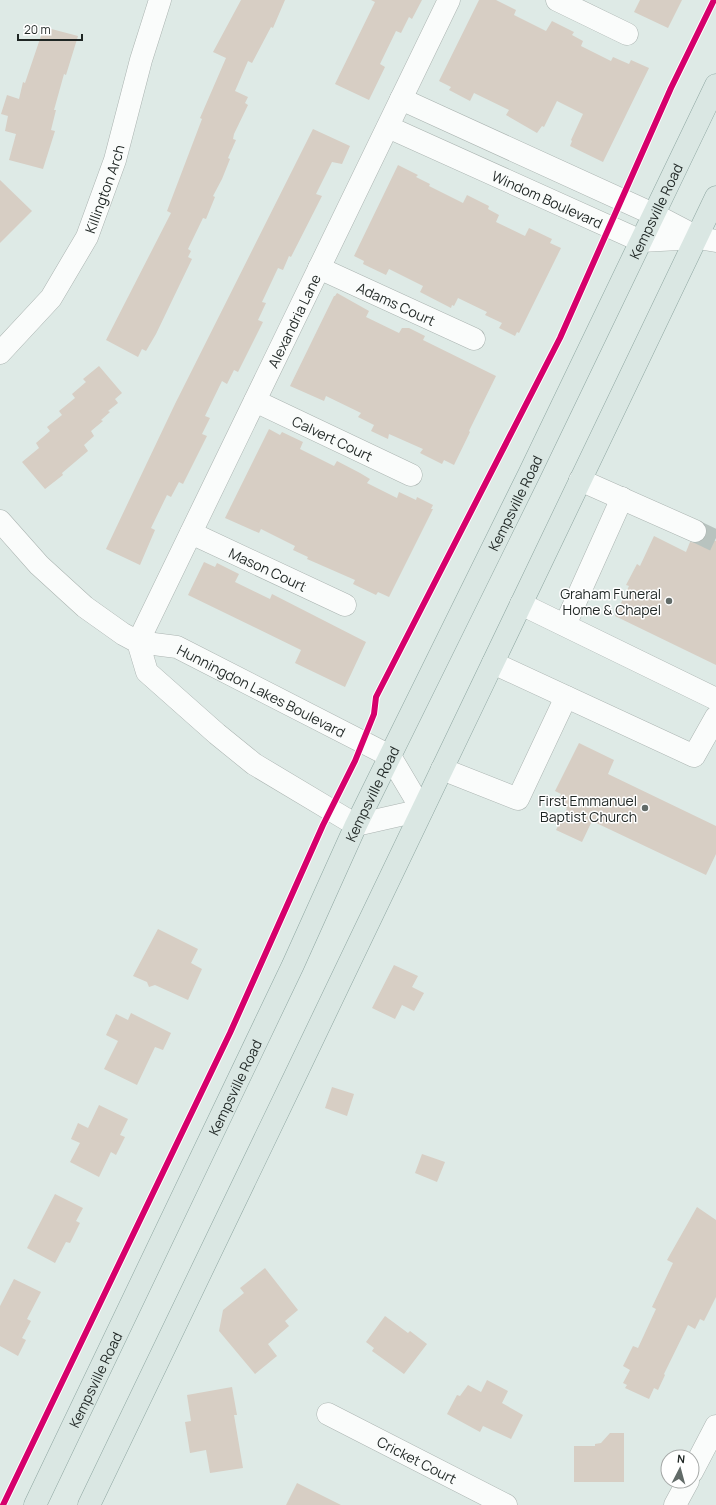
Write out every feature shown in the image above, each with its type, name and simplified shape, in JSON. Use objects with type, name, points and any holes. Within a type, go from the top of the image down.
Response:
[{"type":"main road","name":"Kempsville Road","points":[[35,1505],[293,966],[356,825],[529,474],[716,85]]},
{"type":"main road","points":[[89,1505],[580,480],[707,240],[716,197]]},
{"type":"street","name":"Killington Arch","points":[[0,353],[51,298],[87,237],[115,160],[141,60],[160,0]]},
{"type":"street","name":"Alexandria Lane","points":[[138,642],[449,0]]},
{"type":"street","points":[[557,0],[626,34]]},
{"type":"street","points":[[401,99],[707,240]]},
{"type":"street","name":"Windom Boulevard","points":[[388,127],[641,241],[707,240]]},
{"type":"street","points":[[460,160],[472,131]]},
{"type":"street","points":[[532,192],[543,164]]},
{"type":"street","name":"Adams Court","points":[[319,268],[474,339]]},
{"type":"street","name":"Calvert Court","points":[[255,400],[411,475]]},
{"type":"street","points":[[580,480],[695,532]]},
{"type":"street","points":[[565,625],[622,498]]},
{"type":"street","name":"Hunningdon Lakes Boulevard","points":[[0,521],[39,565],[86,607],[138,642],[177,647],[390,756]]},
{"type":"street","name":"Mason Court","points":[[191,533],[345,605]]},
{"type":"street","points":[[521,604],[716,699]]},
{"type":"street","points":[[138,642],[147,672],[217,734],[254,764],[356,825],[422,810],[390,756]]},
{"type":"street","points":[[493,663],[694,756],[716,717]]},
{"type":"street","points":[[442,769],[518,799],[566,697]]},
{"type":"street","name":"Cricket Court","points":[[328,1414],[506,1505]]},
{"type":"street","points":[[700,1457],[716,1426]]},
{"type":"street","points":[[675,1505],[684,1489]]},
{"type":"building","points":[[241,0],[285,0],[273,28],[271,27],[252,63],[248,61],[235,91],[248,97],[245,103],[248,105],[234,134],[233,139],[236,140],[228,158],[230,159],[213,196],[215,197],[206,219],[203,218],[188,249],[191,251],[188,257],[192,259],[156,334],[146,351],[142,349],[138,357],[106,340],[171,213],[167,211],[202,119],[200,118],[226,58],[213,52]]},
{"type":"building","points":[[371,0],[422,0],[412,19],[409,17],[401,33],[396,31],[380,64],[385,67],[369,100],[335,84],[375,2]]},
{"type":"building","points":[[479,0],[496,0],[516,10],[514,15],[546,31],[552,21],[574,32],[572,35],[583,41],[581,46],[611,61],[613,57],[629,64],[631,60],[649,68],[603,162],[570,146],[571,140],[583,114],[557,101],[544,127],[542,126],[537,133],[506,115],[509,110],[474,93],[470,101],[449,90],[451,87],[439,81]]},
{"type":"building","points":[[640,0],[682,0],[668,28],[634,12]]},
{"type":"building","points":[[44,27],[78,36],[66,75],[64,74],[54,110],[56,110],[51,130],[55,131],[43,169],[9,160],[16,134],[5,131],[8,116],[1,114],[7,95],[19,99],[23,82],[25,83]]},
{"type":"building","points":[[313,129],[350,146],[342,164],[332,162],[316,194],[322,196],[291,257],[289,256],[283,270],[278,268],[262,302],[266,303],[258,320],[263,322],[238,372],[234,370],[227,384],[222,381],[205,416],[210,418],[202,434],[207,436],[183,484],[179,482],[171,497],[167,495],[151,528],[155,530],[140,565],[106,549],[175,404]]},
{"type":"building","points":[[398,165],[418,175],[416,177],[430,184],[429,186],[463,203],[467,195],[489,206],[488,209],[499,215],[496,222],[525,236],[529,228],[552,239],[550,243],[561,248],[519,333],[517,332],[515,336],[499,328],[502,323],[485,315],[487,312],[458,298],[454,306],[452,305],[451,308],[420,292],[423,286],[389,269],[386,275],[363,264],[364,261],[354,256]]},
{"type":"building","points":[[0,180],[32,211],[0,243]]},
{"type":"building","points":[[337,293],[369,311],[366,317],[399,333],[402,328],[409,328],[425,336],[423,340],[496,376],[454,465],[444,460],[442,464],[420,453],[423,449],[389,434],[388,439],[371,431],[374,425],[358,417],[361,413],[326,396],[324,401],[290,386],[334,296]]},
{"type":"building","points":[[99,366],[122,393],[115,399],[118,403],[108,411],[110,412],[101,420],[103,421],[91,431],[94,436],[84,445],[88,451],[62,473],[63,475],[45,489],[22,462],[39,448],[36,443],[50,431],[47,427],[62,415],[59,411],[75,398],[72,394],[86,382],[83,379]]},
{"type":"building","points":[[269,429],[280,435],[282,432],[303,442],[300,449],[334,466],[337,461],[370,479],[367,483],[397,498],[399,492],[416,500],[417,497],[433,505],[431,509],[433,509],[389,597],[378,592],[376,595],[353,584],[355,580],[307,559],[308,557],[293,550],[295,546],[261,529],[259,533],[225,518]]},
{"type":"building","name":"Graham Funeral Home & Chapel","points":[[654,536],[686,552],[690,542],[697,543],[706,537],[716,541],[716,665],[615,616],[629,586],[626,585],[637,564],[640,566]]},
{"type":"building","points":[[204,562],[215,567],[217,563],[239,574],[235,582],[270,599],[272,594],[366,642],[345,687],[295,663],[301,650],[188,595]]},
{"type":"building","name":"First Emmanuel Baptist Church","points":[[579,743],[614,760],[608,774],[716,826],[716,854],[706,875],[592,821],[582,842],[556,830],[567,808],[557,803],[561,794],[555,791]]},
{"type":"building","points":[[158,929],[198,949],[191,963],[202,969],[188,1000],[155,985],[149,987],[147,982],[133,976]]},
{"type":"building","points":[[394,965],[418,976],[412,987],[424,993],[414,1011],[402,1005],[395,1019],[372,1008]]},
{"type":"building","points":[[131,1013],[171,1033],[163,1050],[155,1047],[137,1085],[104,1069],[118,1041],[106,1035],[116,1014],[128,1020]]},
{"type":"building","points":[[332,1087],[354,1094],[347,1116],[325,1108]]},
{"type":"building","points":[[99,1105],[128,1119],[120,1135],[125,1137],[116,1155],[111,1152],[99,1177],[70,1162],[80,1143],[71,1139],[78,1123],[88,1128]]},
{"type":"building","points":[[422,1154],[445,1162],[437,1182],[415,1173]]},
{"type":"building","points":[[55,1194],[83,1208],[76,1221],[80,1223],[70,1243],[66,1242],[55,1263],[27,1248]]},
{"type":"building","points":[[697,1207],[716,1220],[716,1297],[704,1321],[700,1319],[695,1329],[688,1325],[664,1374],[665,1375],[658,1390],[654,1388],[649,1399],[625,1388],[627,1385],[623,1383],[630,1370],[623,1366],[633,1346],[638,1348],[656,1309],[652,1307],[673,1263],[667,1260]]},
{"type":"building","points":[[265,1268],[298,1310],[285,1321],[289,1326],[268,1344],[277,1356],[255,1374],[219,1331],[223,1310],[244,1293],[240,1288]]},
{"type":"building","points":[[14,1279],[41,1292],[27,1319],[31,1321],[22,1338],[26,1340],[18,1356],[0,1346],[0,1306]]},
{"type":"building","points":[[385,1316],[408,1333],[410,1331],[427,1344],[404,1374],[372,1351],[374,1348],[366,1342]]},
{"type":"building","points":[[487,1380],[508,1391],[502,1403],[523,1415],[511,1439],[483,1426],[480,1432],[447,1414],[457,1395],[460,1396],[468,1385],[481,1392]]},
{"type":"building","points":[[232,1387],[237,1415],[234,1415],[243,1468],[210,1473],[206,1450],[190,1453],[185,1422],[191,1421],[187,1395]]},
{"type":"building","points":[[610,1433],[624,1433],[624,1482],[574,1482],[574,1446],[595,1446],[595,1444],[601,1443]]},
{"type":"building","points":[[297,1483],[341,1505],[286,1505]]},
{"type":"tunnel","points":[[695,531],[716,541]]},
{"type":"cycle path","points":[[3,1505],[230,1033],[323,825],[355,761],[374,714],[376,697],[560,338],[671,88],[714,0]]},
{"type":"place","name":"Graham Funeral Home & Chapel","points":[[669,601]]},
{"type":"place","name":"First Emmanuel Baptist Church","points":[[645,808]]}]
